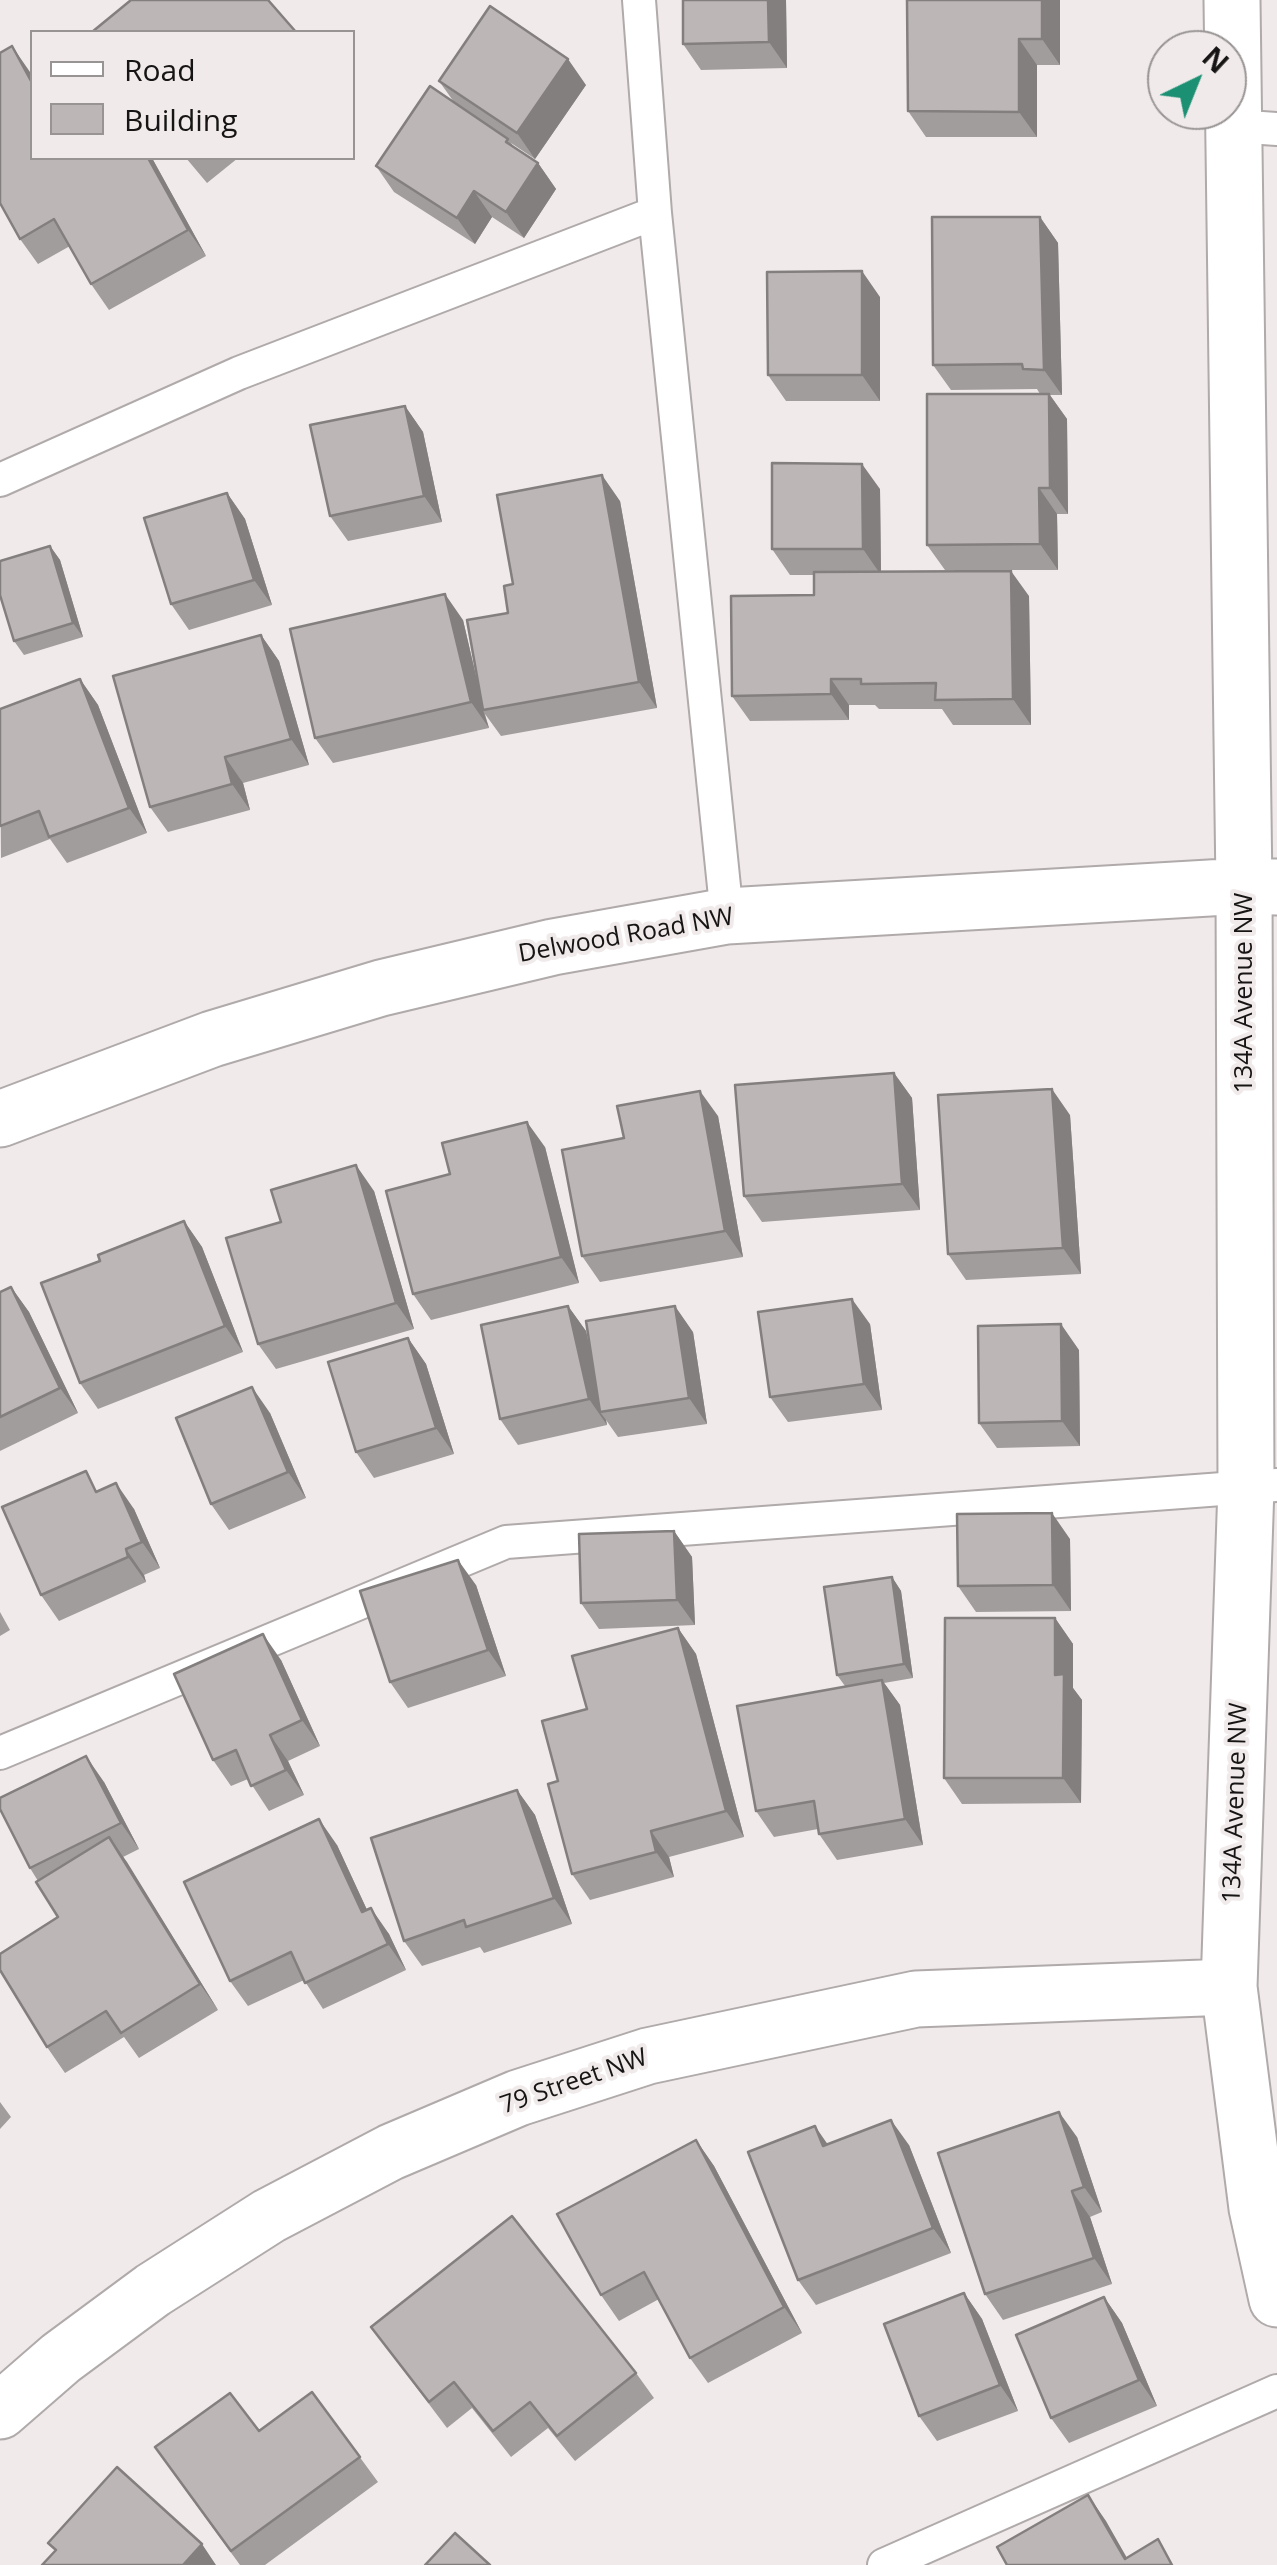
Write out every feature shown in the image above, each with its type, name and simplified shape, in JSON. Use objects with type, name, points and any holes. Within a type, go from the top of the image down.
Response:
[{"type":"street","name":"134A Avenue NW","points":[[1232,0],[1255,127],[1262,1486],[1229,1987],[1257,2208],[1277,2299]]},
{"type":"street","name":"Delwood Road NW","points":[[0,1119],[212,1040],[381,988],[553,948],[727,916],[1261,887]]},
{"type":"street","name":"79 Street NW","points":[[0,2410],[61,2358],[153,2290],[269,2216],[391,2152],[518,2098],[648,2056],[916,1999],[1229,1987]]},
{"type":"lane","points":[[639,0],[655,213],[727,916]]},
{"type":"lane","points":[[0,480],[239,373],[655,213]]},
{"type":"lane","points":[[0,1752],[506,1542],[1262,1486]]},
{"type":"lane","points":[[884,2565],[1277,2391]]},
{"type":"building","points":[[131,0],[268,0],[294,30],[94,30]]},
{"type":"building","points":[[683,0],[768,0],[769,42],[683,44]]},
{"type":"building","points":[[907,0],[1042,0],[1042,39],[1019,39],[1019,112],[908,111]]},
{"type":"building","points":[[490,6],[568,59],[517,133],[439,81]]},
{"type":"building","points":[[12,46],[30,79],[30,160],[149,160],[188,230],[91,284],[54,219],[20,239],[0,203],[0,53]]},
{"type":"building","points":[[430,86],[538,163],[506,212],[474,191],[457,218],[376,166]]},
{"type":"building","points":[[932,217],[1040,217],[1044,370],[1023,369],[1022,364],[933,365]]},
{"type":"building","points":[[862,271],[862,375],[768,375],[767,272]]},
{"type":"building","points":[[927,394],[1049,394],[1050,488],[1039,488],[1040,544],[927,545]]},
{"type":"building","points":[[405,406],[424,496],[330,516],[310,425]]},
{"type":"building","points":[[772,463],[862,464],[863,549],[772,549]]},
{"type":"building","points":[[602,475],[639,682],[483,710],[467,620],[508,613],[504,586],[513,584],[497,495]]},
{"type":"building","points":[[227,493],[254,580],[171,604],[144,518]]},
{"type":"building","points":[[50,546],[73,623],[14,641],[0,595],[0,561]]},
{"type":"building","points":[[1011,571],[1013,699],[935,700],[936,683],[861,684],[861,679],[831,679],[831,694],[732,696],[731,596],[814,595],[814,572]]},
{"type":"building","points":[[445,594],[471,702],[315,738],[290,629]]},
{"type":"building","points":[[261,635],[291,739],[225,757],[232,784],[150,807],[113,676]]},
{"type":"building","points":[[80,679],[129,808],[49,837],[39,811],[0,826],[0,709]]},
{"type":"building","points":[[894,1073],[902,1184],[744,1196],[735,1085]]},
{"type":"building","points":[[1052,1089],[1063,1248],[948,1254],[938,1095]]},
{"type":"building","points":[[700,1091],[725,1231],[582,1256],[562,1150],[624,1138],[617,1106]]},
{"type":"building","points":[[527,1122],[561,1257],[413,1294],[386,1191],[450,1174],[442,1143]]},
{"type":"building","points":[[356,1165],[396,1303],[258,1344],[226,1238],[281,1222],[271,1190]]},
{"type":"building","points":[[184,1221],[225,1326],[80,1383],[41,1283],[100,1261],[98,1255]]},
{"type":"building","points":[[11,1287],[60,1388],[0,1417],[0,1292]]},
{"type":"building","points":[[852,1299],[864,1384],[770,1397],[758,1312]]},
{"type":"building","points":[[568,1306],[589,1399],[500,1419],[481,1325]]},
{"type":"building","points":[[675,1306],[689,1398],[600,1412],[586,1321]]},
{"type":"building","points":[[1061,1324],[1062,1421],[979,1423],[978,1326]]},
{"type":"building","points":[[408,1338],[436,1428],[356,1452],[328,1362]]},
{"type":"building","points":[[252,1387],[288,1472],[211,1504],[176,1418]]},
{"type":"building","points":[[86,1471],[96,1492],[116,1483],[142,1542],[126,1549],[128,1557],[41,1595],[2,1507]]},
{"type":"building","points":[[1052,1513],[1053,1585],[958,1586],[957,1514]]},
{"type":"building","points":[[674,1531],[677,1600],[581,1603],[579,1534]]},
{"type":"building","points":[[458,1560],[488,1650],[390,1682],[360,1591]]},
{"type":"building","points":[[892,1577],[904,1664],[837,1675],[824,1587]]},
{"type":"building","points":[[945,1618],[1055,1618],[1055,1675],[1064,1674],[1063,1778],[944,1778]]},
{"type":"building","points":[[678,1628],[726,1811],[651,1831],[656,1852],[572,1874],[548,1784],[558,1781],[542,1721],[587,1709],[572,1656]]},
{"type":"building","points":[[263,1634],[302,1720],[270,1735],[286,1770],[251,1786],[236,1750],[213,1760],[174,1674]]},
{"type":"building","points":[[882,1680],[905,1819],[819,1834],[814,1801],[756,1811],[737,1706]]},
{"type":"building","points":[[86,1756],[121,1823],[30,1868],[0,1809],[0,1798]]},
{"type":"building","points":[[517,1790],[554,1898],[466,1927],[464,1920],[404,1941],[371,1838]]},
{"type":"building","points":[[319,1819],[362,1912],[371,1908],[388,1944],[305,1983],[291,1952],[230,1981],[184,1882]]},
{"type":"building","points":[[109,1837],[200,1984],[121,2033],[106,2011],[47,2047],[0,1970],[0,1954],[58,1917],[36,1882]]},
{"type":"building","points":[[1059,2112],[1084,2187],[1072,2191],[1094,2258],[985,2294],[938,2153]]},
{"type":"building","points":[[891,2120],[933,2228],[798,2280],[748,2152],[815,2126],[823,2146]]},
{"type":"building","points":[[696,2140],[784,2307],[690,2358],[644,2272],[601,2295],[557,2214]]},
{"type":"building","points":[[512,2216],[636,2373],[557,2436],[530,2402],[493,2431],[454,2382],[429,2402],[371,2327]]},
{"type":"building","points":[[964,2293],[1000,2385],[919,2416],[884,2324]]},
{"type":"building","points":[[1104,2297],[1139,2380],[1051,2418],[1016,2335]]},
{"type":"building","points":[[312,2392],[360,2457],[231,2551],[155,2447],[230,2393],[259,2431]]},
{"type":"building","points":[[117,2467],[202,2544],[183,2565],[42,2565],[56,2550],[48,2543]]},
{"type":"building","points":[[1088,2495],[1125,2559],[1158,2539],[1172,2565],[1007,2565],[997,2547]]},
{"type":"building","points":[[455,2533],[490,2565],[425,2565]]}]
